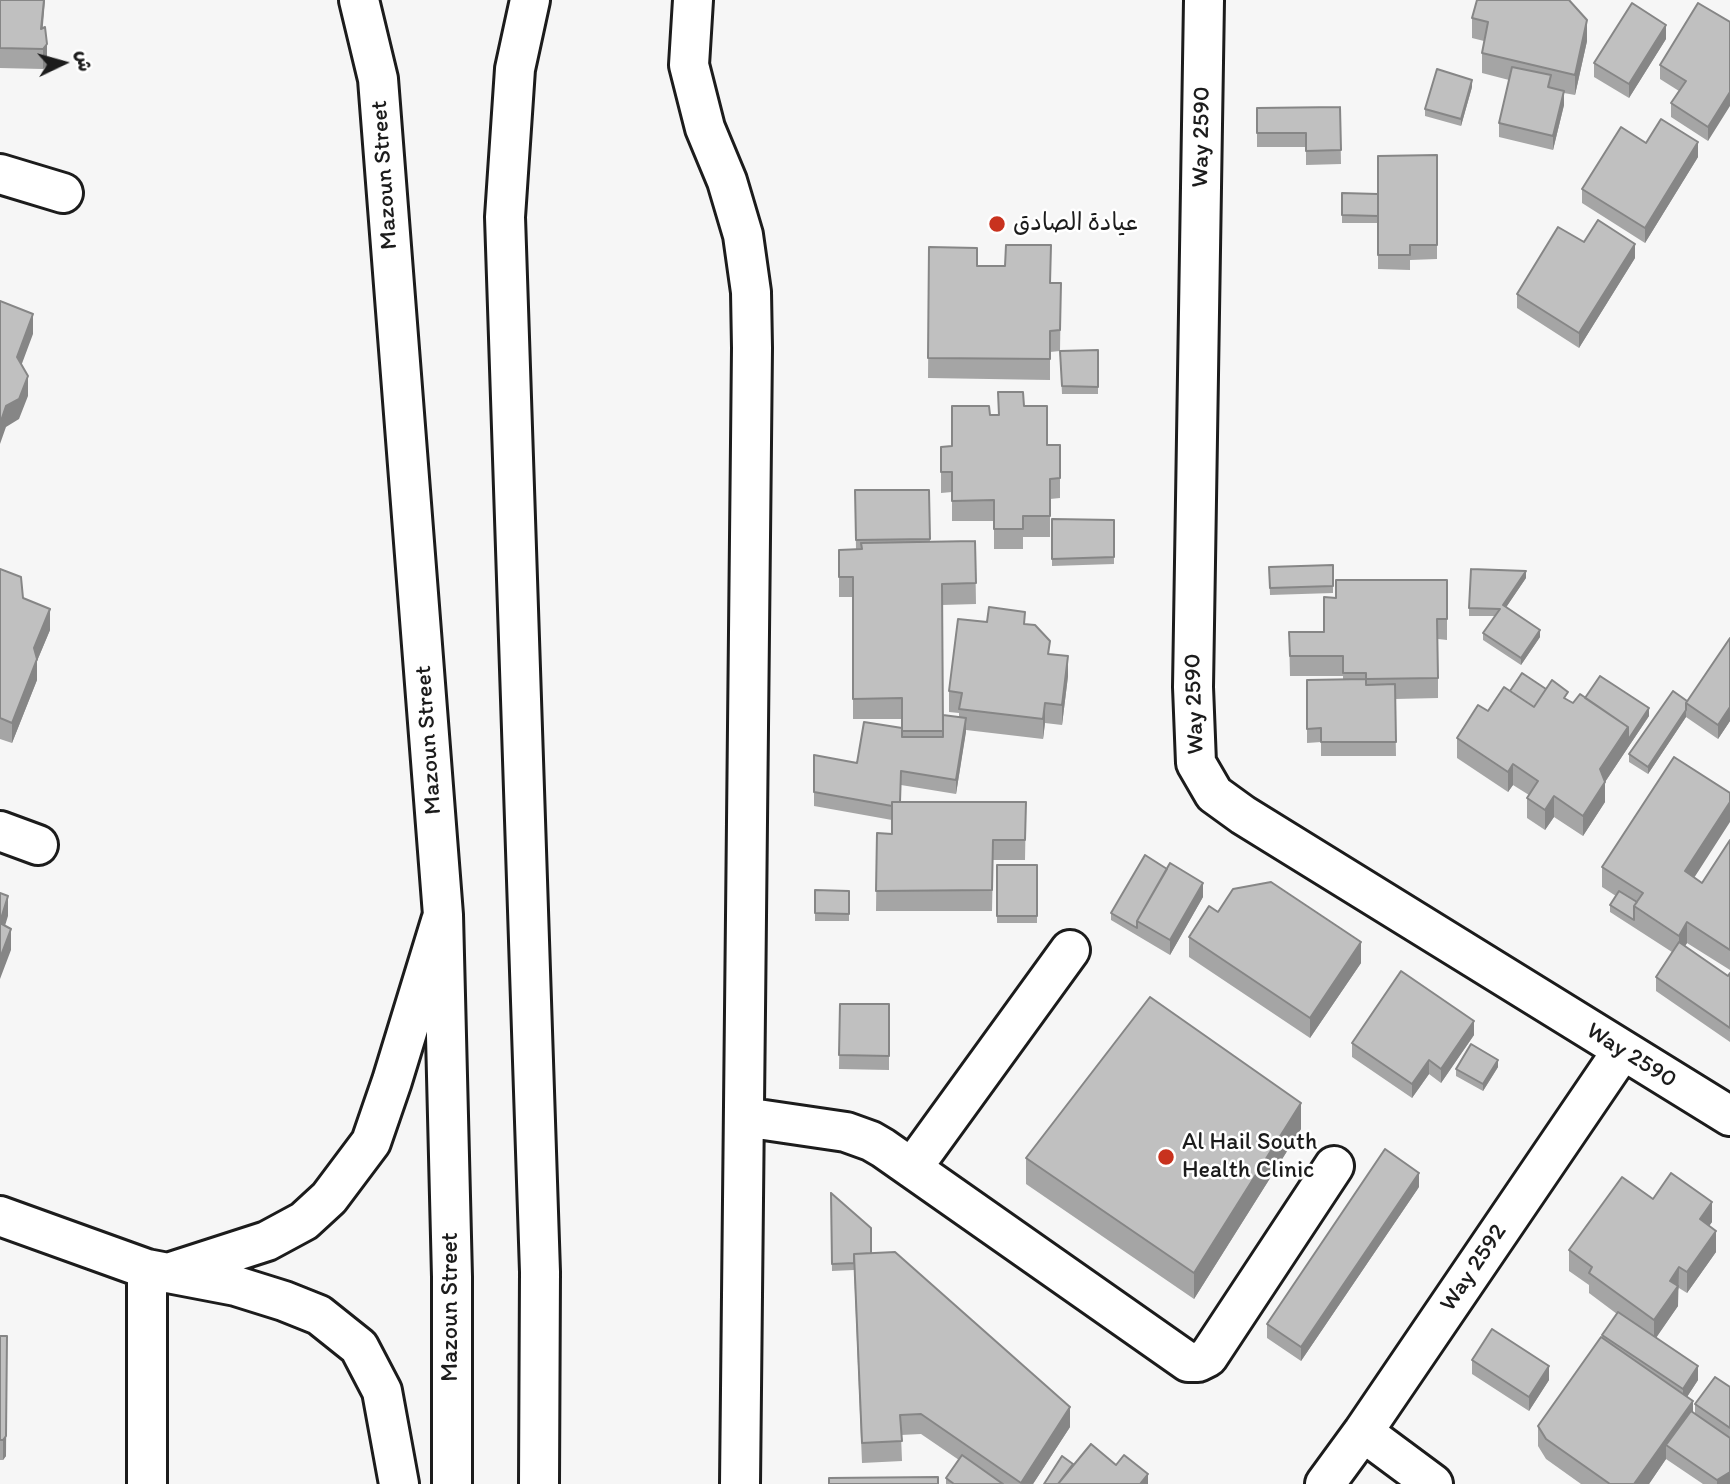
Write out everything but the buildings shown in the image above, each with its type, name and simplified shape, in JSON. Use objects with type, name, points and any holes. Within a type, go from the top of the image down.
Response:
[{"type":"street","name":"Mazoun Street","points":[[359,0],[378,79],[443,915],[452,1277],[452,1484]]},
{"type":"street","points":[[530,0],[515,69],[505,217],[540,1272],[539,1484]]},
{"type":"street","points":[[692,0],[689,65],[705,128],[727,181],[743,235],[751,303],[740,1484]]},
{"type":"street","name":"Way 2590","points":[[1204,0],[1193,687],[1196,763],[1214,794],[1243,815],[1730,1116]]},
{"type":"street","points":[[0,174],[62,193]]},
{"type":"street","points":[[0,831],[38,845]]},
{"type":"street","points":[[156,1271],[267,1241],[304,1221],[329,1198],[371,1142],[443,915]]},
{"type":"street","points":[[912,1168],[1070,950]]},
{"type":"street","name":"Way 2592","points":[[1325,1484],[1622,1051]]},
{"type":"street","points":[[744,1117],[846,1132],[871,1141],[1188,1362],[1198,1362],[1208,1357],[1334,1166]]},
{"type":"street","points":[[0,1216],[156,1271],[236,1286],[319,1315],[359,1347],[382,1391],[399,1484]]},
{"type":"street","points":[[147,1484],[156,1271]]},
{"type":"street","points":[[1363,1432],[1433,1484]]},
{"type":"place","name":"عيادة الصادق","points":[[997,224]]},
{"type":"place","name":"Al Hail South Health Clinic","points":[[1166,1157]]}]
